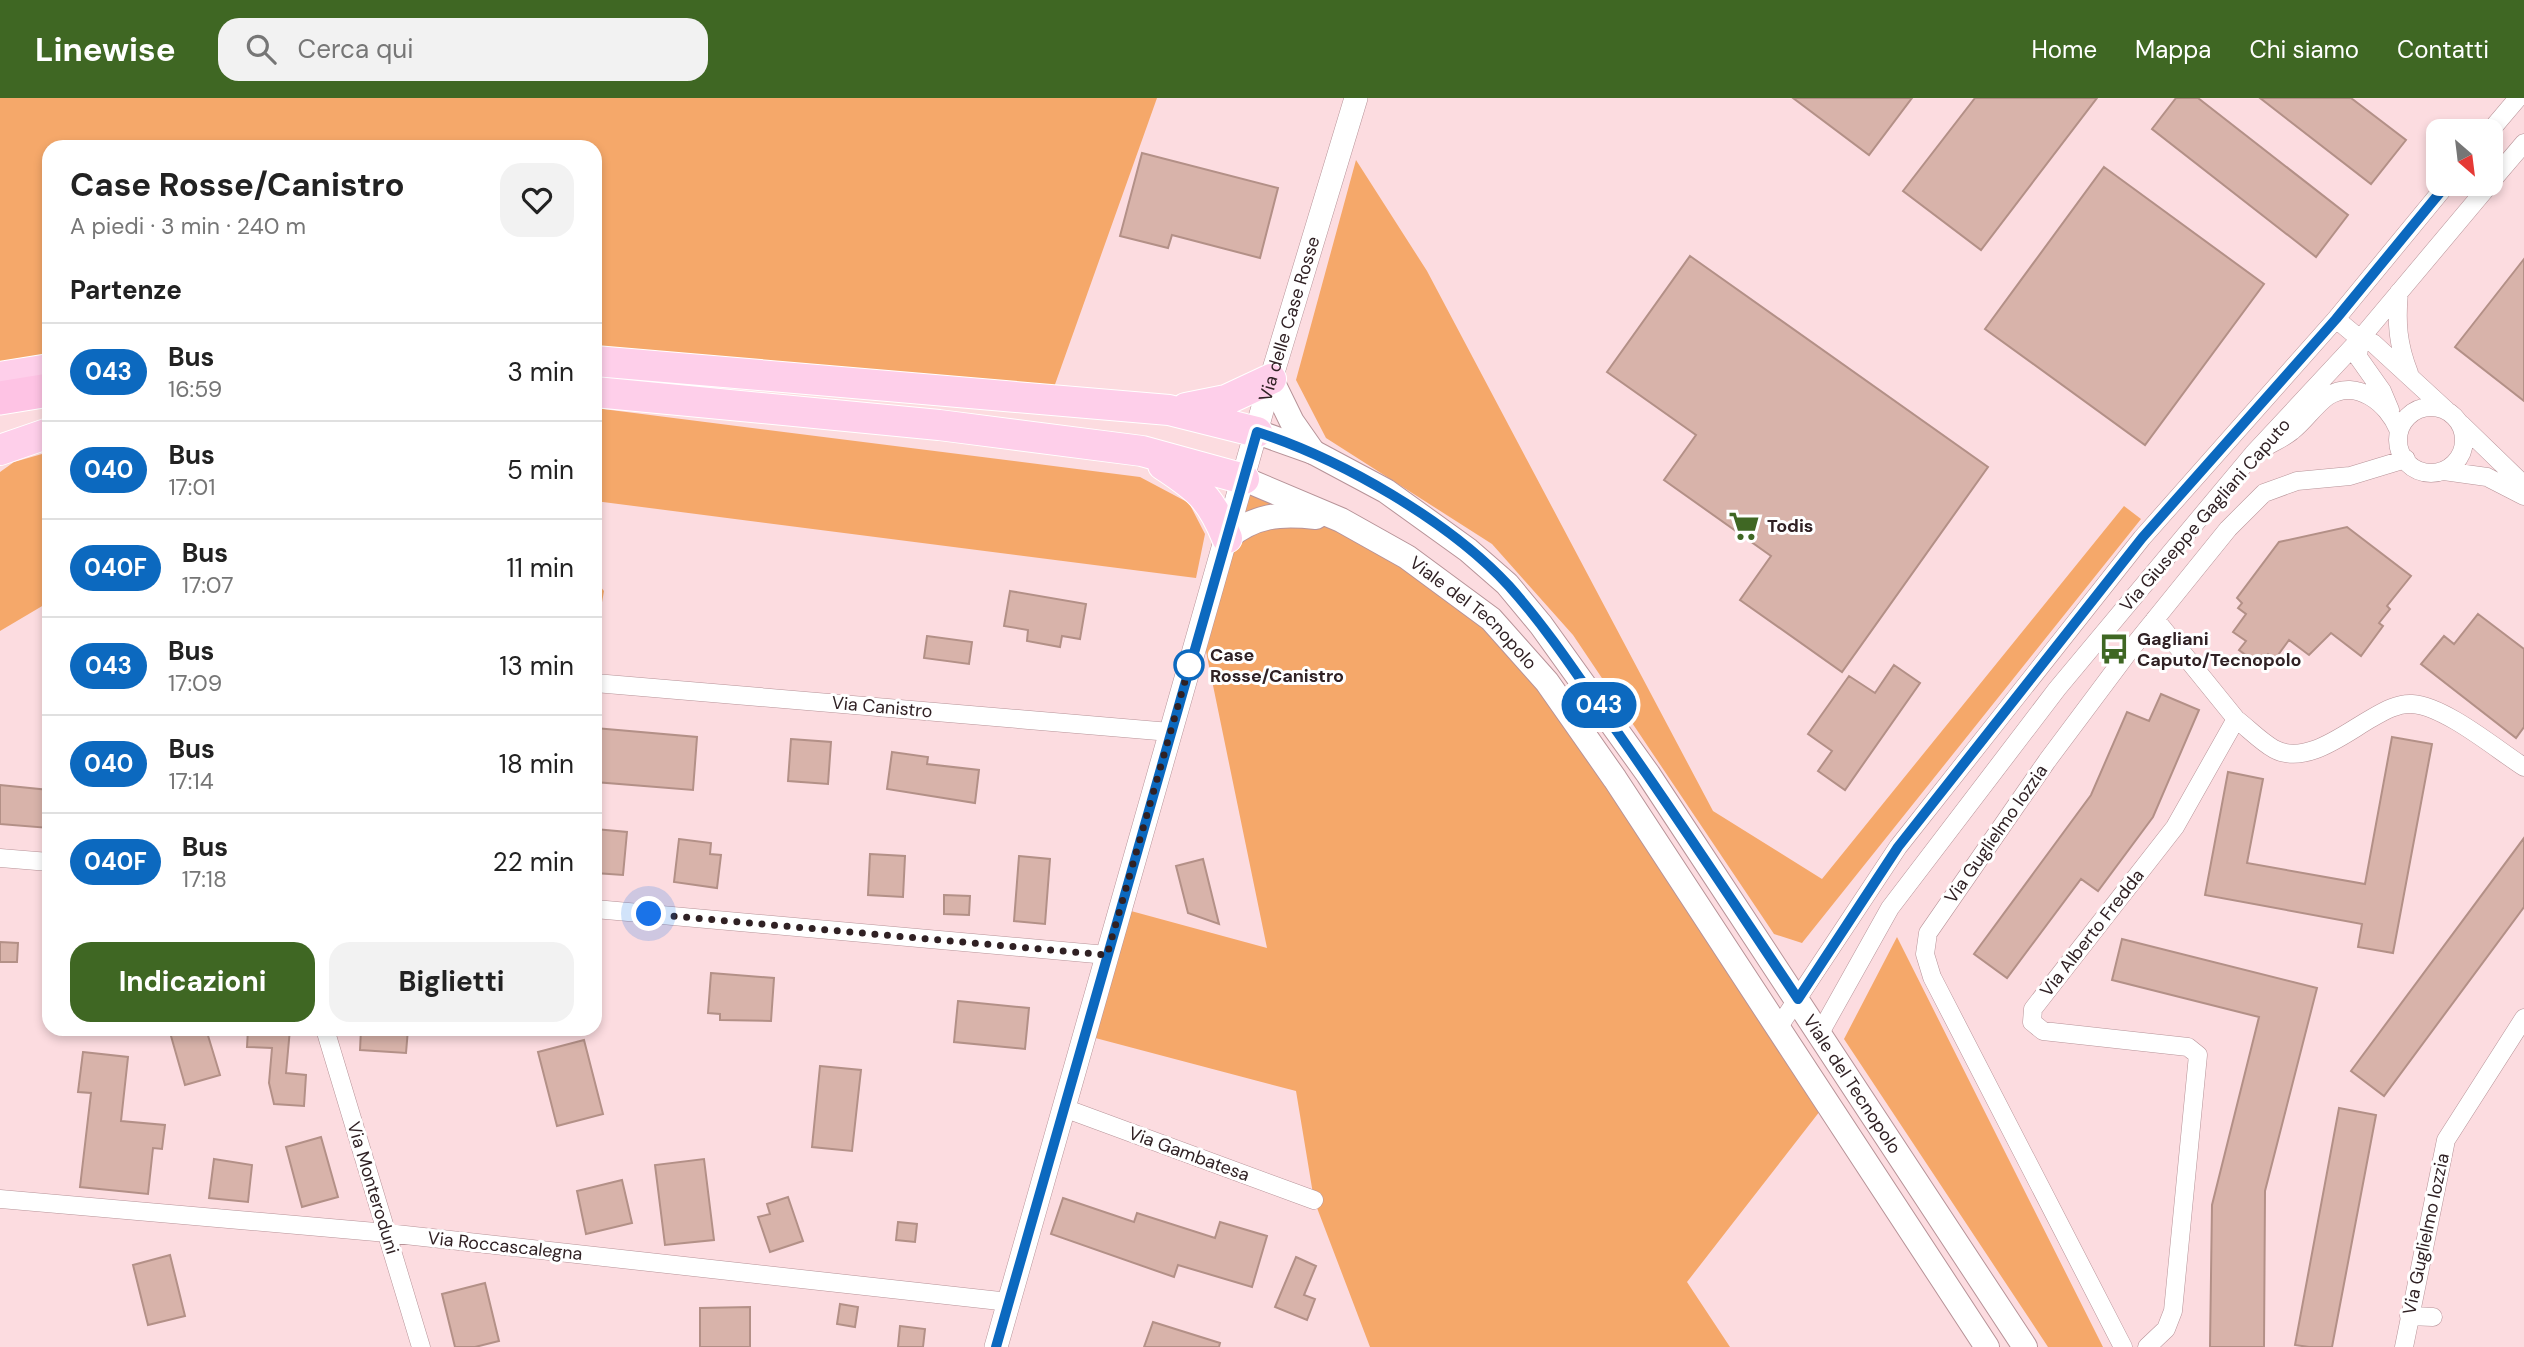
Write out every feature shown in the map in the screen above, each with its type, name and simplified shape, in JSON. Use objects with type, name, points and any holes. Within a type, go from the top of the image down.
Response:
[{"type":"highway","points":[[602,362],[1169,410],[1257,432]]},
{"type":"highway","points":[[0,377],[42,370]]},
{"type":"highway","points":[[1169,410],[1226,400],[1271,379]]},
{"type":"highway","points":[[0,398],[42,391]]},
{"type":"highway","points":[[602,393],[939,425],[1142,451],[1244,479]]},
{"type":"highway","points":[[0,450],[42,435]]},
{"type":"highway","points":[[1142,451],[1198,488],[1216,512],[1227,538]]},
{"type":"main road","points":[[1271,379],[1292,422],[1313,452]]},
{"type":"main road","name":"Viale del Tecnopolo","points":[[1257,432],[1313,452],[1386,491],[1468,550],[1507,584],[1541,625],[1648,774],[1821,1033],[1928,1203],[2025,1347]]},
{"type":"main road","name":"Viale del Tecnopolo","points":[[1244,479],[1341,520],[1407,556],[1458,591],[1491,619],[1547,682],[1987,1347]]},
{"type":"main road","points":[[1227,538],[1241,527],[1270,515],[1341,520]]},
{"type":"street","name":"Via delle Case Rosse","points":[[996,1347],[1271,379],[1356,98]]},
{"type":"street","points":[[2500,119],[2518,98]]},
{"type":"street","name":"Via Giuseppe Gagliani Caputo","points":[[2503,168],[2524,143]]},
{"type":"street","name":"Via Giuseppe Gagliani Caputo","points":[[1778,1028],[1898,847],[2142,538],[2336,319],[2437,196]]},
{"type":"street","name":"Via Giuseppe Gagliani Caputo","points":[[1821,1033],[1890,908],[2057,689],[2253,454],[2360,339],[2479,196]]},
{"type":"street","points":[[2399,292],[2396,323],[2399,347],[2410,377]]},
{"type":"street","points":[[2336,319],[2360,339],[2373,342],[2524,485]]},
{"type":"street","points":[[2360,339],[2358,357],[2382,391],[2398,429]]},
{"type":"street","points":[[2253,454],[2291,432],[2329,396],[2348,390],[2369,395],[2391,411]]},
{"type":"street","points":[[2444,471],[2458,463],[2464,454],[2465,440],[2450,414],[2435,406],[2424,407],[2402,420],[2398,429],[2396,439],[2406,459],[2425,472],[2444,471],[2487,477],[2524,496]]},
{"type":"street","name":"Via Guglielmo Iozzia","points":[[2123,1347],[1932,977],[1925,947],[1931,926],[2048,761],[2155,619],[2228,530],[2264,493],[2297,481],[2350,476],[2406,459]]},
{"type":"street","points":[[2155,619],[2236,719],[2273,748],[2295,754],[2319,748],[2389,708],[2410,704],[2420,705],[2451,719],[2524,767]]},
{"type":"street","name":"Via Canistro","points":[[602,684],[1170,732]]},
{"type":"street","name":"Via Alberto Fredda","points":[[2147,1347],[2166,1329],[2173,1311],[2199,1055],[2188,1047],[2043,1031],[2032,1022],[2031,1015],[2175,827],[2236,719]]},
{"type":"street","points":[[0,858],[42,861]]},
{"type":"street","points":[[602,910],[1107,955]]},
{"type":"street","name":"Via Guglielmo Iozzia","points":[[2404,1347],[2446,1140],[2524,1018]]},
{"type":"street","name":"Via Monteroduni","points":[[327,1036],[421,1347]]},
{"type":"street","name":"Via Gambatesa","points":[[1064,1108],[1314,1200]]},
{"type":"street","name":"Via Roccascalegna","points":[[0,1199],[387,1233],[1009,1302]]},
{"type":"street","points":[[2409,1316],[2434,1317]]},
{"type":"shaded area","points":[[0,98],[1157,98],[1053,390],[602,353],[602,140],[42,140],[42,357],[0,363]]},
{"type":"shaded area","points":[[1356,160],[1427,271],[1713,811],[1822,879],[2124,506],[2141,519],[1802,943],[1774,934],[1573,635],[1492,544],[1326,438],[1296,380]]},
{"type":"shaded area","points":[[602,409],[1140,477],[1189,503],[1205,534],[1196,578],[602,502]]},
{"type":"shaded area","points":[[42,454],[42,606],[0,631],[0,472],[14,462]]},
{"type":"shaded area","points":[[1244,479],[1351,525],[1491,619],[1827,1102],[1687,1282],[1730,1347],[1370,1347],[1314,1200],[1296,1091],[1084,1035],[1120,908],[1267,948],[1201,627]]},
{"type":"shaded area","points":[[1897,937],[2103,1347],[2048,1347],[1844,1039]]},
{"type":"building","points":[[1793,98],[1912,98],[1869,155]]},
{"type":"building","points":[[1975,98],[2097,98],[1981,250],[1903,191]]},
{"type":"building","points":[[2176,98],[2198,98],[2348,215],[2316,257],[2152,129]]},
{"type":"building","points":[[2260,98],[2351,98],[2406,140],[2371,184]]},
{"type":"building","points":[[1142,153],[1278,188],[1260,258],[1172,235],[1168,248],[1120,236]]},
{"type":"building","points":[[2104,167],[2264,284],[2145,445],[1985,329]]},
{"type":"building","points":[[1690,256],[1988,467],[1842,672],[1740,600],[1771,556],[1664,480],[1696,435],[1607,372]]},
{"type":"building","points":[[2524,259],[2524,401],[2455,347]]},
{"type":"building","points":[[2347,527],[2411,576],[2387,606],[2390,609],[2379,623],[2383,626],[2361,656],[2331,633],[2309,655],[2289,640],[2275,659],[2268,654],[2259,665],[2239,650],[2246,641],[2233,632],[2246,614],[2238,608],[2242,603],[2237,598],[2279,542]]},
{"type":"building","points":[[1010,591],[1086,604],[1080,639],[1062,636],[1060,647],[1027,641],[1028,630],[1004,626]]},
{"type":"building","points":[[2478,614],[2524,649],[2524,727],[2516,738],[2421,664],[2444,636],[2454,644]]},
{"type":"building","points":[[927,636],[972,642],[969,664],[924,658]]},
{"type":"building","points":[[1894,665],[1920,683],[1845,790],[1818,771],[1832,751],[1808,734],[1849,676],[1875,693]]},
{"type":"building","points":[[2161,694],[2199,710],[2153,817],[2098,891],[2081,879],[2007,978],[1974,954],[2091,795],[2127,712],[2149,721]]},
{"type":"building","points":[[602,729],[697,737],[693,790],[602,783]]},
{"type":"building","points":[[2392,737],[2432,744],[2393,953],[2358,947],[2362,924],[2205,895],[2228,772],[2263,779],[2247,863],[2365,884]]},
{"type":"building","points":[[791,739],[831,742],[828,784],[788,781]]},
{"type":"building","points":[[892,752],[928,757],[927,764],[979,770],[975,803],[887,789]]},
{"type":"building","points":[[0,785],[42,789],[42,827],[0,824]]},
{"type":"building","points":[[602,830],[627,832],[623,875],[602,874]]},
{"type":"building","points":[[2524,838],[2524,907],[2384,1096],[2351,1071]]},
{"type":"building","points":[[679,839],[711,843],[710,854],[721,855],[717,888],[674,882]]},
{"type":"building","points":[[870,854],[905,856],[903,897],[868,895]]},
{"type":"building","points":[[1019,856],[1050,859],[1045,924],[1014,921]]},
{"type":"building","points":[[1203,859],[1219,924],[1188,913],[1176,866]]},
{"type":"building","points":[[944,895],[970,896],[969,915],[944,914]]},
{"type":"building","points":[[2122,939],[2317,988],[2265,1191],[2264,1347],[2210,1347],[2212,1205],[2259,1017],[2112,980]]},
{"type":"building","points":[[0,942],[18,943],[17,962],[0,962]]},
{"type":"building","points":[[711,973],[774,978],[771,1021],[720,1020],[720,1014],[708,1013]]},
{"type":"building","points":[[958,1001],[1029,1008],[1025,1049],[954,1042]]},
{"type":"building","points":[[171,1036],[208,1036],[220,1075],[185,1085]]},
{"type":"building","points":[[248,1036],[289,1036],[286,1073],[306,1075],[304,1106],[274,1104],[269,1083],[272,1048],[247,1047]]},
{"type":"building","points":[[361,1036],[407,1036],[406,1053],[360,1050]]},
{"type":"building","points":[[584,1040],[603,1114],[557,1126],[538,1052]]},
{"type":"building","points":[[83,1052],[128,1057],[121,1121],[165,1125],[162,1149],[153,1148],[148,1194],[80,1187],[91,1093],[78,1092]]},
{"type":"building","points":[[820,1066],[861,1070],[852,1151],[812,1147]]},
{"type":"building","points":[[2339,1108],[2376,1115],[2332,1347],[2295,1345]]},
{"type":"building","points":[[321,1137],[338,1197],[302,1207],[286,1147]]},
{"type":"building","points":[[214,1159],[252,1165],[248,1202],[209,1198]]},
{"type":"building","points":[[704,1159],[714,1240],[665,1245],[655,1165]]},
{"type":"building","points":[[622,1180],[632,1223],[586,1234],[577,1191]]},
{"type":"building","points":[[788,1197],[803,1241],[770,1252],[758,1217],[770,1214],[767,1204]]},
{"type":"building","points":[[1063,1198],[1134,1222],[1137,1213],[1215,1238],[1220,1222],[1267,1236],[1252,1287],[1178,1265],[1174,1277],[1051,1234]]},
{"type":"building","points":[[898,1222],[917,1224],[915,1242],[896,1240]]},
{"type":"building","points":[[170,1255],[185,1316],[148,1325],[133,1265]]},
{"type":"building","points":[[1296,1257],[1316,1266],[1304,1295],[1315,1299],[1307,1320],[1275,1307]]},
{"type":"building","points":[[485,1283],[499,1341],[475,1347],[455,1347],[442,1294]]},
{"type":"building","points":[[840,1304],[858,1307],[855,1327],[837,1324]]},
{"type":"building","points":[[750,1307],[750,1347],[700,1347],[700,1308]]},
{"type":"building","points":[[1153,1322],[1220,1343],[1219,1347],[1144,1347]]},
{"type":"building","points":[[900,1326],[925,1329],[923,1347],[898,1347]]},
{"type":"bus line","name":"043","points":[[996,1347],[1257,432],[1313,452],[1386,491],[1468,550],[1507,584],[1541,625],[1648,774],[1798,999],[1898,847],[2142,538],[2336,319],[2437,196]]},
{"type":"place","name":"Todis","points":[[1744,526]]},
{"type":"place","name":"Gagliani Caputo/Tecnopolo","points":[[2114,649]]},
{"type":"place","name":"Case Rosse/Canistro","points":[[1189,665]]},
{"type":"route","points":[[649,914],[1107,955],[1193,653],[1189,665]]}]
